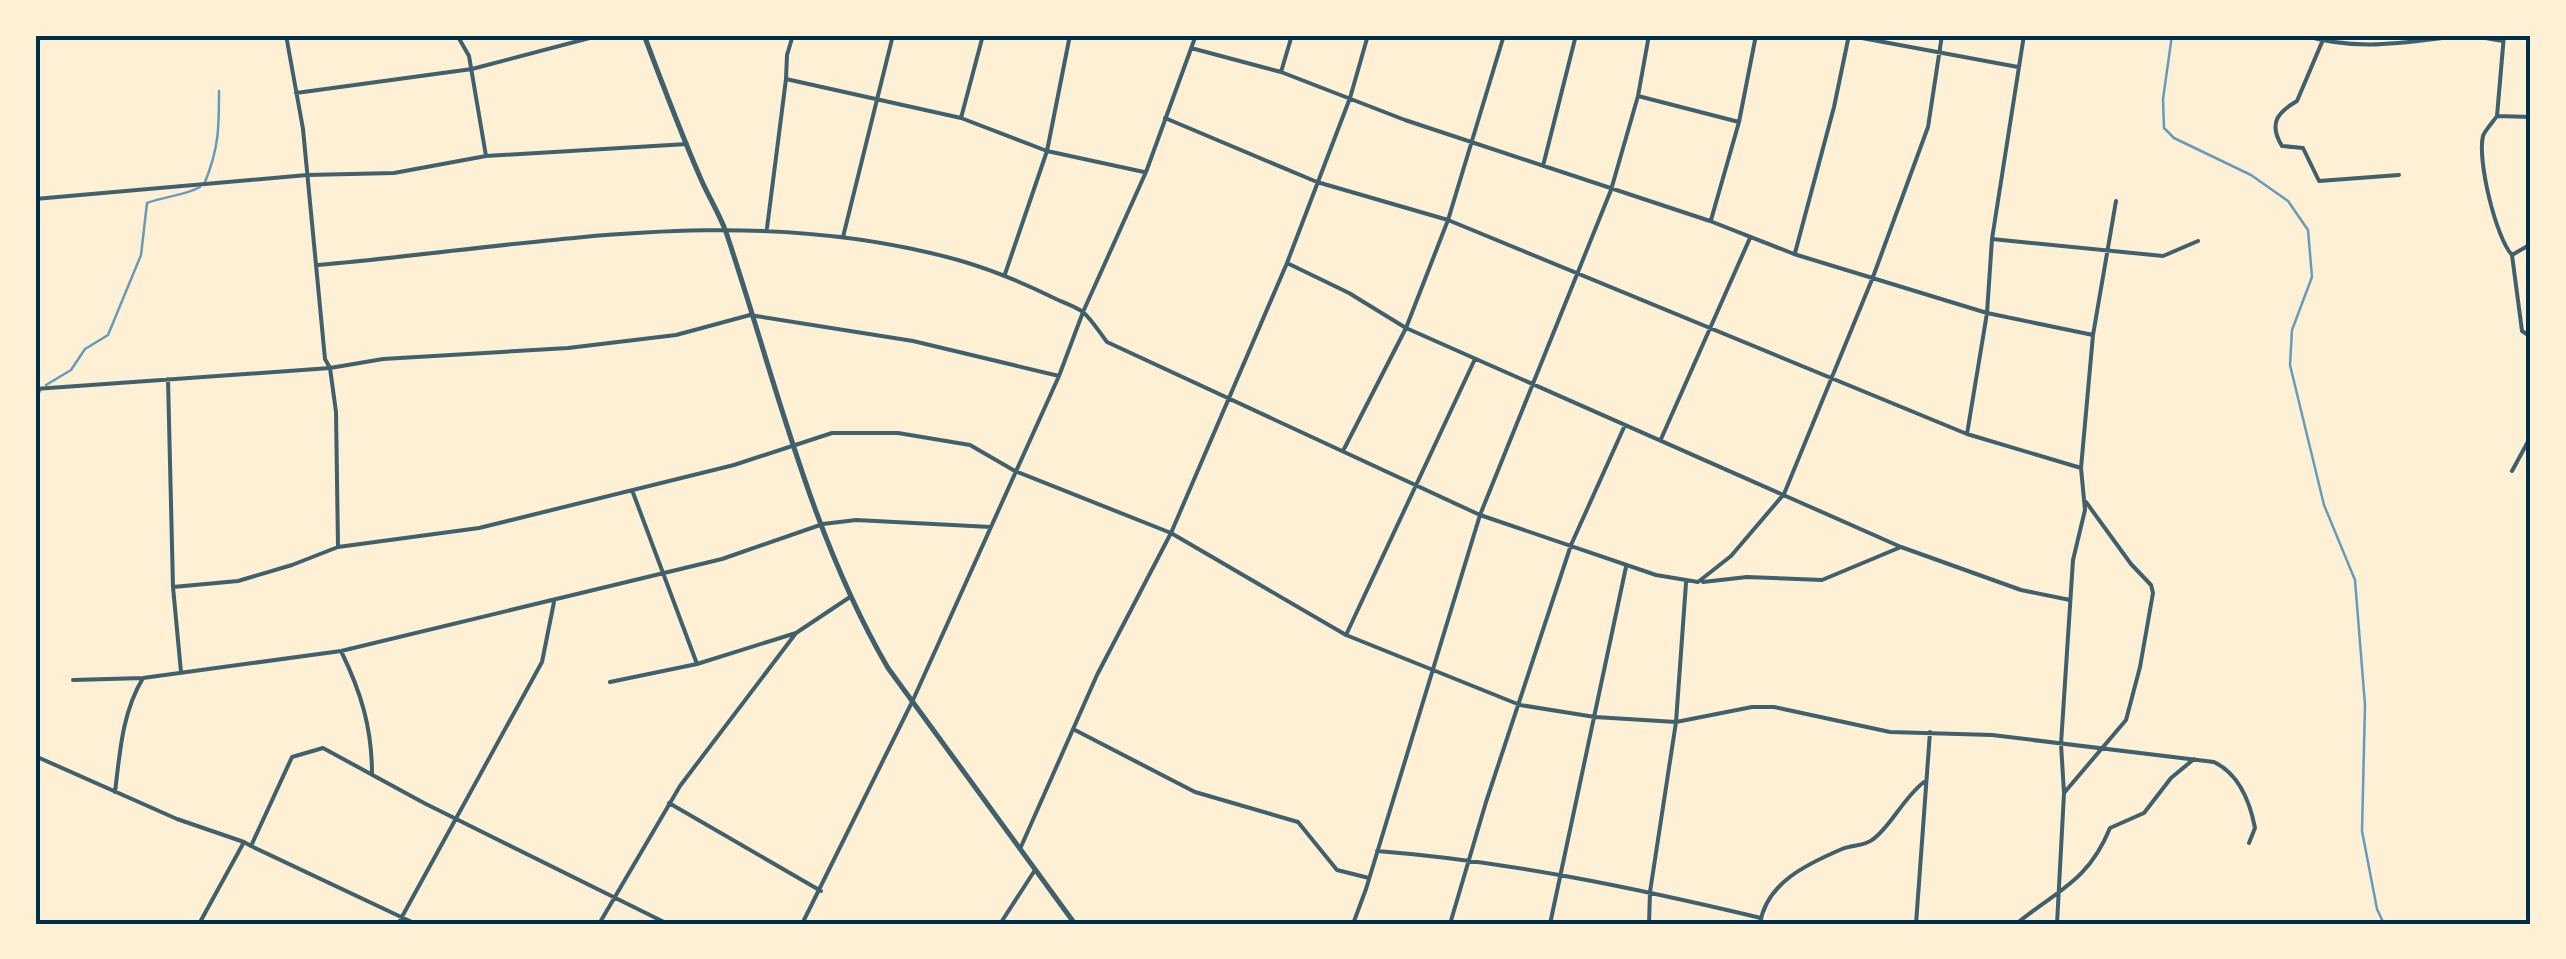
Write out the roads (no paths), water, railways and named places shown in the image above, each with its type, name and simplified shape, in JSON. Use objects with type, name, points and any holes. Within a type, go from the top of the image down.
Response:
[{"type":"street","points":[[286,35],[318,265],[324,358],[330,368],[336,412],[338,546]]},
{"type":"street","points":[[458,35],[472,69],[486,156]]},
{"type":"street","points":[[296,93],[472,69],[601,35]]},
{"type":"street","points":[[644,35],[725,229],[794,445],[850,597],[888,668],[1075,924]]},
{"type":"street","points":[[766,229],[787,54],[794,35]]},
{"type":"street","points":[[844,237],[893,35]]},
{"type":"street","points":[[961,118],[984,35]]},
{"type":"street","points":[[1005,274],[1047,150],[1070,35]]},
{"type":"street","points":[[802,924],[914,700],[1059,376],[1083,312],[1146,172],[1196,35]]},
{"type":"street","points":[[1281,72],[1292,35]]},
{"type":"street","points":[[1020,849],[1073,728],[1171,533],[1287,263],[1350,98],[1368,35]]},
{"type":"street","points":[[1342,451],[1406,328],[1448,220],[1504,35]]},
{"type":"street","points":[[1543,166],[1576,35]]},
{"type":"street","points":[[1352,924],[1378,851],[1480,515],[1611,190],[1638,96],[1649,35]]},
{"type":"street","points":[[1710,221],[1739,122],[1756,35]]},
{"type":"street","points":[[1794,254],[1834,107],[1848,35],[2018,67]]},
{"type":"street","points":[[1698,582],[1731,556],[1784,494],[1873,278],[1928,127],[1942,35]]},
{"type":"street","points":[[1967,434],[2024,35]]},
{"type":"street","points":[[2303,35],[2372,47],[2468,35],[2504,38],[2498,116],[2483,136],[2485,184],[2502,245],[2512,255],[2518,318],[2522,331],[2531,337]]},
{"type":"street","points":[[2324,38],[2298,102],[2283,108],[2278,116],[2279,142],[2282,146],[2303,148],[2319,181],[2399,175]]},
{"type":"street","points":[[1191,48],[1281,72],[1472,142],[1710,221],[1794,254],[1987,314],[2093,335]]},
{"type":"street","points":[[786,79],[961,118],[1047,150],[1146,172]]},
{"type":"street","points":[[1638,96],[1739,122]]},
{"type":"street","points":[[2498,116],[2531,117]]},
{"type":"street","points":[[1165,118],[1317,182],[1448,220],[1967,434],[2081,468]]},
{"type":"street","points":[[35,199],[307,175],[394,173],[486,156],[687,144]]},
{"type":"street","points":[[2057,924],[2070,600],[2075,546],[2086,502],[2081,468],[2093,335],[2116,201]]},
{"type":"street","points":[[318,265],[447,254],[556,238],[725,229],[844,237],[917,249],[1005,274],[1083,312],[1107,342],[1480,515],[1627,565],[1686,582],[1747,577],[1822,580],[1901,547]]},
{"type":"street","points":[[1661,440],[1750,238]]},
{"type":"street","points":[[1992,239],[2163,256],[2198,241]]},
{"type":"street","points":[[2512,255],[2531,244]]},
{"type":"street","points":[[1287,263],[1406,328],[1901,547],[2021,590],[2070,600]]},
{"type":"street","points":[[35,388],[568,348],[676,335],[750,315],[913,341],[1059,376]]},
{"type":"street","points":[[1346,635],[1476,358]]},
{"type":"street","points":[[168,379],[173,588],[181,672]]},
{"type":"street","points":[[1450,924],[1571,545],[1625,424]]},
{"type":"street","points":[[173,588],[238,581],[338,546],[478,528],[734,465],[832,434],[898,433],[970,445],[1015,471],[1171,533],[1346,635],[1520,706],[1595,717],[1676,722],[1752,707],[1774,707],[1864,728],[1992,735],[2194,760],[2226,768],[2241,786],[2255,828],[2248,842]]},
{"type":"street","points":[[2512,471],[2531,436]]},
{"type":"street","points":[[632,490],[697,664]]},
{"type":"street","points":[[2064,793],[2126,720],[2153,593],[2151,585],[2086,502]]},
{"type":"street","points":[[73,680],[143,678],[341,652],[722,559],[823,524],[856,520],[991,527]]},
{"type":"street","points":[[1550,924],[1627,565]]},
{"type":"street","points":[[1648,924],[1676,722],[1686,582]]},
{"type":"street","points":[[610,682],[697,664],[796,632],[850,597]]},
{"type":"street","points":[[398,924],[542,662],[554,601]]},
{"type":"street","points":[[600,924],[670,804],[796,632]]},
{"type":"street","points":[[341,652],[360,690],[367,715],[372,774]]},
{"type":"street","points":[[115,792],[131,697],[143,678]]},
{"type":"street","points":[[1073,728],[1195,792],[1298,822],[1337,870],[1369,878]]},
{"type":"street","points":[[1916,924],[1930,732]]},
{"type":"street","points":[[251,846],[292,758],[323,748],[455,819],[668,924]]},
{"type":"street","points":[[35,756],[177,819],[244,842],[416,924]]},
{"type":"street","points":[[2016,924],[2060,894],[2087,867],[2110,828],[2144,812],[2171,778],[2194,760]]},
{"type":"street","points":[[1378,851],[1468,858],[1650,892],[1761,921],[1772,891],[1797,872],[1846,847],[1871,841],[1924,782]]},
{"type":"street","points":[[670,804],[820,891]]},
{"type":"street","points":[[198,924],[244,842]]},
{"type":"street","points":[[1000,924],[1036,870]]},
{"type":"waterway","points":[[2172,35],[2163,99],[2164,128],[2174,138],[2251,175],[2288,201],[2308,230],[2312,277],[2292,330],[2290,365],[2324,505],[2355,580],[2365,705],[2362,831],[2377,909],[2384,924]]},
{"type":"waterway","points":[[205,182],[217,137],[219,91]]},
{"type":"waterway","points":[[46,385],[71,370],[85,349],[108,335],[141,255],[147,203],[200,187]]},
{"type":"waterway","points":[[35,400],[40,391]]}]
